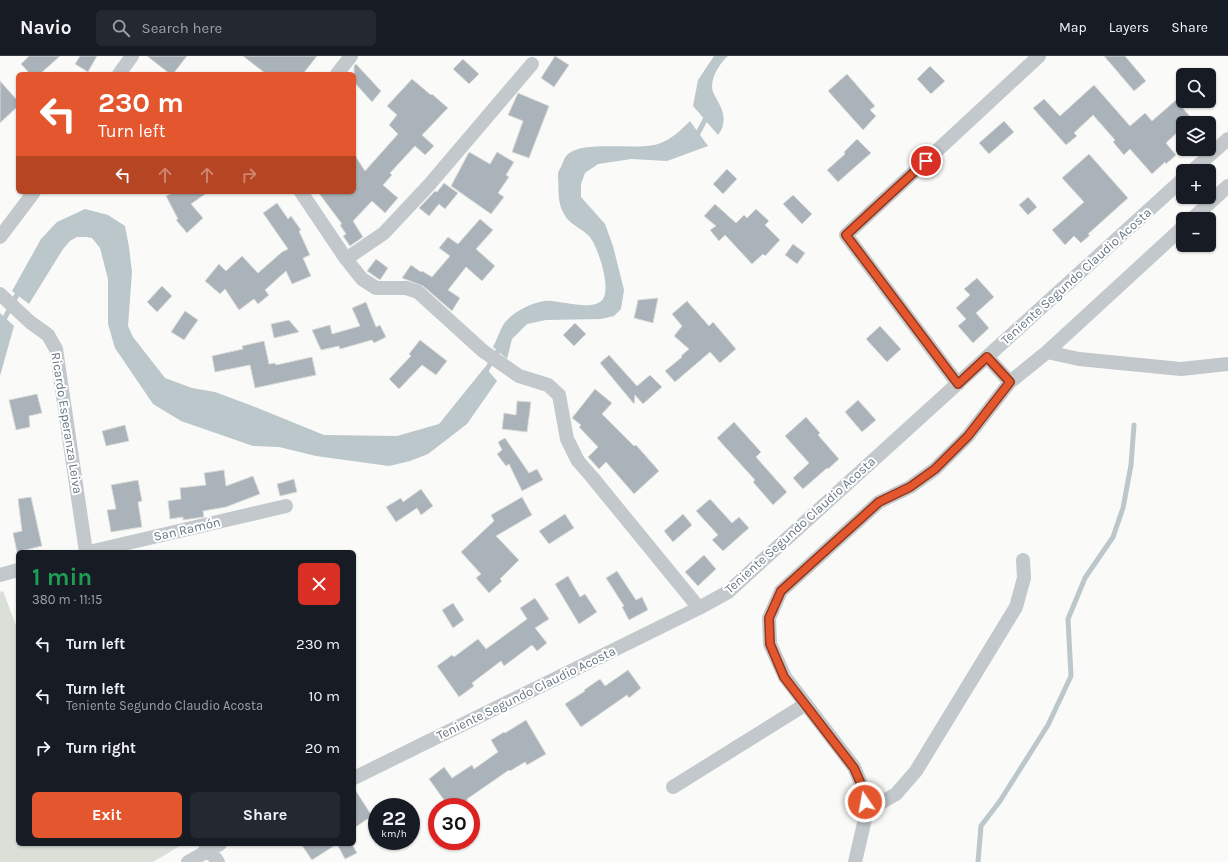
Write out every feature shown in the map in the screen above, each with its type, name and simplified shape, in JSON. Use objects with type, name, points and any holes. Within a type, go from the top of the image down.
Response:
[{"type":"street","points":[[120,72],[132,56]]},
{"type":"street","points":[[339,72],[351,56]]},
{"type":"street","points":[[958,384],[846,235],[1040,56]]},
{"type":"street","points":[[346,259],[384,233],[429,185],[532,64]]},
{"type":"street","points":[[1200,164],[1228,139]]},
{"type":"street","name":"Teniente Segundo Claudio Acosta","points":[[356,777],[699,608],[728,592],[1176,185]]},
{"type":"street","points":[[1200,212],[1228,186]]},
{"type":"street","points":[[0,237],[32,194]]},
{"type":"street","points":[[302,194],[346,259],[362,279],[376,288],[406,288],[418,292],[483,350],[507,368],[519,376],[548,385],[559,395],[567,439],[578,461],[699,608]]},
{"type":"street","points":[[855,862],[865,819],[865,793],[854,768],[784,677],[770,644],[769,618],[781,591],[879,502],[910,487],[935,469],[968,436],[1010,382],[1047,352],[1176,233]]},
{"type":"street","name":"Ricardo Esperanza Leiva","points":[[2,296],[30,322],[48,335],[56,349],[88,550]]},
{"type":"street","points":[[1047,352],[1079,359],[1181,369],[1228,364]]},
{"type":"street","points":[[987,357],[1010,382]]},
{"type":"street","name":"San Ramón","points":[[97,550],[286,506]]},
{"type":"street","points":[[865,812],[896,794],[916,771],[1016,607],[1024,578],[1023,560]]},
{"type":"street","points":[[0,575],[16,571]]},
{"type":"street","points":[[673,787],[806,704]]},
{"type":"street","points":[[188,862],[211,846],[218,862]]},
{"type":"shaded area","points":[[714,56],[728,56],[721,63],[712,82],[713,92],[721,108],[724,120],[718,135],[693,106],[698,80]]},
{"type":"shaded area","points":[[690,121],[708,146],[667,161],[631,159],[598,164],[585,173],[581,184],[581,197],[605,224],[613,246],[624,290],[621,309],[614,316],[601,319],[546,320],[527,324],[512,339],[507,359],[493,347],[507,320],[515,314],[524,308],[544,301],[592,305],[603,299],[605,293],[602,267],[593,241],[586,233],[569,221],[560,205],[558,174],[568,154],[576,150],[586,148],[637,147],[658,144],[671,137]]},
{"type":"shaded area","points":[[85,209],[108,215],[125,226],[132,272],[128,326],[133,337],[165,378],[192,388],[215,392],[324,435],[397,436],[439,424],[485,367],[497,381],[467,424],[428,454],[410,461],[389,466],[316,456],[279,447],[253,446],[181,421],[153,404],[115,348],[108,324],[108,279],[100,248],[92,238],[77,237],[70,241],[63,249],[29,304],[12,291],[41,239],[57,222]]},
{"type":"shaded area","points":[[0,313],[14,326],[0,376]]},
{"type":"shaded area","points":[[3,591],[16,626],[16,846],[180,846],[153,862],[0,862],[0,592]]},
{"type":"building","points":[[29,56],[60,56],[42,72],[28,72],[21,64]]},
{"type":"building","points":[[80,56],[97,56],[88,72],[75,64]]},
{"type":"building","points":[[147,56],[187,56],[175,72],[167,72]]},
{"type":"building","points":[[243,56],[317,56],[305,72],[263,72]]},
{"type":"building","points":[[555,56],[569,65],[554,87],[541,78]]},
{"type":"building","points":[[1104,56],[1125,56],[1146,81],[1134,91]]},
{"type":"building","points":[[463,59],[479,74],[469,84],[453,69]]},
{"type":"building","points":[[356,64],[381,91],[372,102],[356,84],[356,72],[354,72],[354,66]]},
{"type":"building","points":[[930,66],[945,81],[931,94],[917,79]]},
{"type":"building","points":[[847,74],[875,106],[870,110],[876,116],[863,130],[828,91]]},
{"type":"building","points":[[412,79],[448,108],[422,135],[434,146],[425,155],[415,146],[390,173],[392,175],[383,185],[398,198],[385,213],[372,201],[353,221],[363,237],[350,246],[343,236],[346,234],[340,225],[342,224],[320,194],[356,194],[356,157],[365,171],[398,134],[389,125],[397,115],[387,106]]},
{"type":"building","points":[[0,81],[16,99],[16,108],[0,123]]},
{"type":"building","points":[[1094,85],[1130,126],[1145,113],[1152,121],[1176,100],[1176,108],[1183,108],[1189,116],[1176,116],[1176,134],[1166,143],[1176,155],[1166,164],[1165,162],[1152,174],[1130,149],[1124,155],[1113,142],[1115,140],[1093,115],[1074,133],[1077,136],[1066,145],[1033,108],[1044,99],[1060,116]]},
{"type":"building","points":[[518,93],[549,106],[529,158],[512,152],[523,121],[508,115]]},
{"type":"building","points":[[1004,121],[1014,132],[989,154],[979,143]]},
{"type":"building","points":[[857,139],[871,153],[838,182],[827,170],[845,154],[844,152]]},
{"type":"building","points":[[469,152],[490,164],[497,152],[514,162],[506,175],[509,177],[498,193],[504,197],[491,214],[451,186]]},
{"type":"building","points":[[1089,154],[1128,198],[1088,234],[1090,235],[1081,243],[1074,236],[1065,245],[1052,230],[1084,202],[1062,178]]},
{"type":"building","points":[[727,169],[737,179],[723,194],[713,184]]},
{"type":"building","points":[[444,183],[458,193],[445,209],[439,204],[429,216],[419,208],[435,191],[437,192]]},
{"type":"building","points":[[170,194],[205,194],[191,204],[203,218],[187,233],[176,220],[178,219],[166,196]]},
{"type":"building","points":[[793,195],[812,214],[802,224],[783,204]]},
{"type":"building","points":[[1028,197],[1037,207],[1028,215],[1019,205]]},
{"type":"building","points":[[277,203],[288,219],[291,216],[301,230],[299,231],[310,255],[303,258],[311,276],[292,284],[286,271],[265,290],[269,295],[258,304],[254,299],[239,310],[225,289],[220,294],[205,281],[219,264],[226,271],[242,256],[258,273],[282,252],[288,249],[263,213]]},
{"type":"building","points":[[715,204],[736,223],[744,215],[747,218],[756,209],[769,221],[765,225],[780,240],[765,256],[763,254],[752,264],[725,235],[719,241],[710,230],[716,226],[704,216]]},
{"type":"building","points":[[480,219],[493,230],[476,249],[495,266],[482,281],[466,267],[448,290],[460,298],[452,311],[423,286],[402,278],[411,265],[432,277],[450,256],[439,248],[448,237],[458,244]]},
{"type":"building","points":[[793,244],[805,253],[797,264],[785,255]]},
{"type":"building","points":[[376,259],[388,268],[380,280],[367,271]]},
{"type":"building","points":[[977,278],[994,297],[976,313],[989,328],[973,343],[958,326],[966,319],[956,308],[970,295],[964,289]]},
{"type":"building","points":[[162,286],[172,296],[157,312],[147,302]]},
{"type":"building","points":[[658,298],[653,323],[634,318],[638,300]]},
{"type":"building","points":[[687,301],[709,326],[713,322],[736,349],[720,363],[710,352],[675,382],[665,371],[689,349],[674,336],[682,326],[672,314]]},
{"type":"building","points":[[366,302],[376,327],[380,325],[386,337],[374,343],[372,340],[340,349],[339,346],[321,350],[312,330],[330,325],[332,334],[360,326],[352,308]]},
{"type":"building","points":[[185,311],[198,320],[184,340],[171,332]]},
{"type":"building","points":[[289,320],[299,332],[274,338],[271,324]]},
{"type":"building","points":[[575,323],[586,334],[574,346],[563,335]]},
{"type":"building","points":[[880,326],[901,349],[887,362],[866,339]]},
{"type":"building","points":[[420,340],[447,361],[436,375],[422,365],[399,389],[389,379],[411,356],[409,354]]},
{"type":"building","points":[[264,341],[269,364],[275,363],[276,365],[312,357],[316,375],[255,388],[250,365],[215,372],[212,356],[243,349],[242,346]]},
{"type":"building","points":[[609,355],[637,386],[650,375],[662,387],[643,404],[635,395],[634,404],[600,363]]},
{"type":"building","points":[[595,389],[612,403],[602,414],[634,446],[636,445],[659,471],[634,494],[606,462],[599,469],[588,457],[598,447],[579,427],[581,425],[572,418]]},
{"type":"building","points":[[37,394],[42,413],[29,416],[30,427],[16,430],[9,400]]},
{"type":"building","points":[[858,400],[876,420],[862,432],[845,412]]},
{"type":"building","points":[[517,401],[531,402],[527,432],[502,429],[504,413],[516,415]]},
{"type":"building","points":[[806,417],[820,433],[818,435],[839,459],[803,489],[793,478],[809,463],[785,436]]},
{"type":"building","points":[[734,422],[761,452],[756,457],[787,492],[773,505],[753,482],[755,480],[717,438]]},
{"type":"building","points":[[125,425],[129,441],[106,446],[102,431]]},
{"type":"building","points":[[505,438],[529,473],[537,469],[543,480],[522,491],[509,464],[506,466],[497,454],[502,450],[498,442]]},
{"type":"building","points":[[224,470],[226,486],[253,476],[260,494],[226,507],[203,511],[204,517],[183,520],[183,517],[170,519],[168,501],[181,499],[180,488],[206,485],[204,473]]},
{"type":"building","points":[[294,479],[297,492],[280,496],[277,484]]},
{"type":"building","points":[[138,480],[142,501],[138,502],[142,527],[111,532],[107,510],[116,509],[111,485]]},
{"type":"building","points":[[421,489],[433,506],[421,515],[417,508],[396,522],[386,507],[401,498],[403,502]]},
{"type":"building","points":[[31,497],[42,546],[25,550],[17,550],[13,533],[22,531],[18,499]]},
{"type":"building","points":[[522,497],[532,515],[496,536],[519,560],[500,579],[502,581],[489,593],[476,578],[481,574],[461,552],[494,521],[491,515]]},
{"type":"building","points":[[710,499],[732,523],[739,517],[749,528],[723,551],[712,540],[718,535],[696,511]]},
{"type":"building","points":[[565,514],[574,528],[549,544],[539,531]]},
{"type":"building","points":[[683,514],[692,525],[673,542],[664,531]]},
{"type":"building","points":[[704,555],[716,569],[698,586],[685,572]]},
{"type":"building","points":[[617,571],[636,600],[642,597],[648,610],[629,620],[622,607],[624,606],[606,578]]},
{"type":"building","points":[[568,576],[580,597],[585,594],[597,612],[579,624],[555,584]]},
{"type":"building","points":[[535,598],[549,619],[535,628],[547,643],[537,651],[532,645],[504,666],[501,661],[472,683],[474,686],[459,697],[437,666],[452,655],[454,657],[478,639],[486,649],[527,619],[520,608]]},
{"type":"building","points":[[453,603],[464,620],[453,628],[442,610]]},
{"type":"building","points":[[628,670],[641,688],[629,698],[627,695],[581,727],[565,704],[600,679],[605,686]]},
{"type":"building","points":[[526,720],[546,754],[527,765],[525,762],[510,771],[509,770],[468,798],[443,798],[429,779],[444,767],[452,778],[472,765],[474,769],[498,752],[491,740],[504,732],[505,733]]},
{"type":"building","points":[[356,791],[368,810],[368,819],[356,827]]},
{"type":"building","points":[[302,846],[334,846],[312,860]]},
{"type":"building","points":[[338,846],[353,846],[357,853],[345,859]]},
{"type":"waterway","points":[[695,139],[707,116]]},
{"type":"waterway","points":[[0,327],[20,289]]},
{"type":"waterway","points":[[484,374],[501,346]]},
{"type":"waterway","points":[[978,862],[981,826],[1000,801],[1048,725],[1071,676],[1068,619],[1085,578],[1113,537],[1123,508],[1131,465],[1134,425]]},
{"type":"route","points":[[865,802],[865,793],[854,768],[784,677],[770,644],[769,618],[781,591],[879,502],[910,487],[935,469],[968,436],[1010,382],[987,357],[958,384],[846,235],[926,161]]}]
